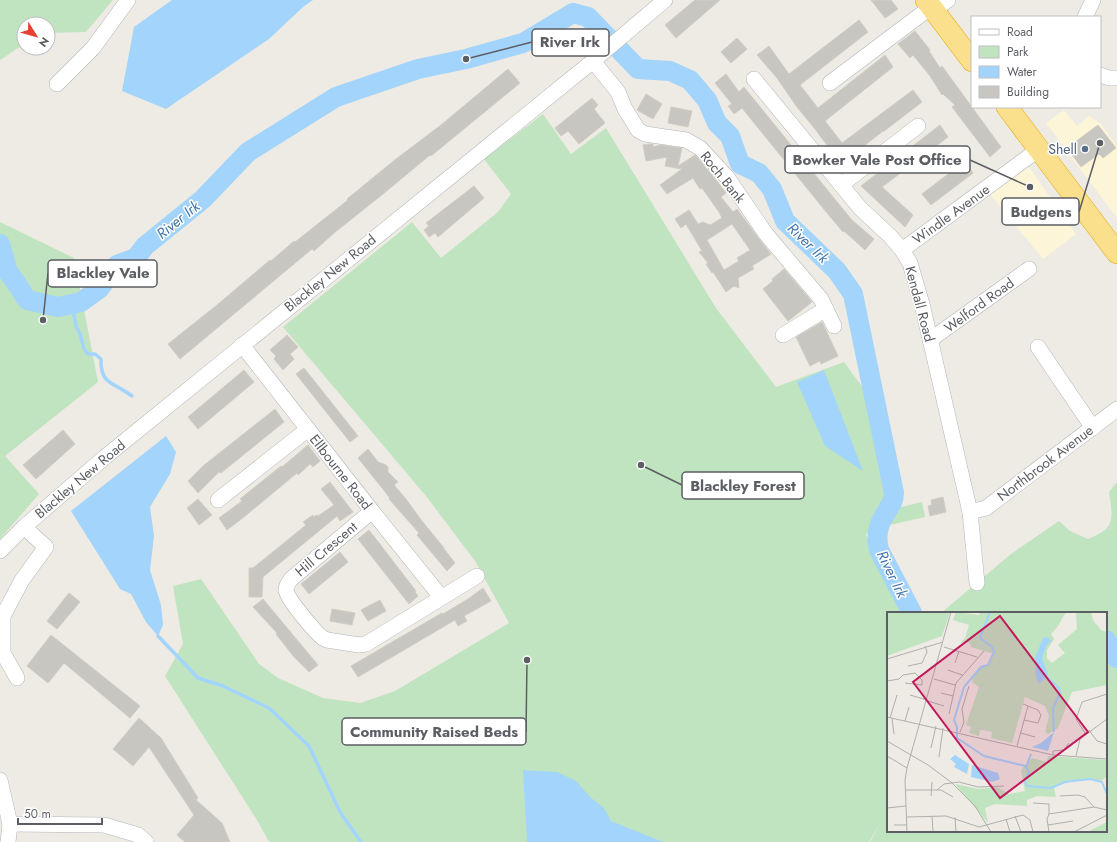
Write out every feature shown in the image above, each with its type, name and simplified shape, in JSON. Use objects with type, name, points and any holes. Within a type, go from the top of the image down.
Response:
[{"type":"highway","points":[[935,4],[971,59]]},
{"type":"highway","points":[[1008,108],[1117,253]]},
{"type":"street","points":[[57,84],[93,48],[128,0]]},
{"type":"street","name":"Blackley New Road","points":[[0,551],[24,527],[105,457],[593,61],[665,0]]},
{"type":"street","points":[[1085,16],[1093,0]]},
{"type":"street","points":[[830,83],[935,4]]},
{"type":"street","name":"Roch Bank","points":[[593,61],[618,92],[625,109],[638,130],[645,134],[686,140],[700,148],[727,177],[766,234],[821,299],[834,326]]},
{"type":"street","points":[[1101,75],[1109,78],[1117,78]]},
{"type":"street","name":"Kendall Road","points":[[754,78],[860,208],[890,236],[902,250],[910,263],[915,277],[970,512],[977,583]]},
{"type":"street","points":[[841,185],[918,126]]},
{"type":"street","name":"Windle Avenue","points":[[902,250],[1039,149]]},
{"type":"street","name":"Welford Road","points":[[930,340],[1029,270]]},
{"type":"street","points":[[783,335],[826,309]]},
{"type":"street","name":"Ellbourne Road","points":[[242,345],[441,597]]},
{"type":"street","points":[[1038,347],[1093,428]]},
{"type":"street","name":"Northbrook Avenue","points":[[970,512],[986,508],[1117,409]]},
{"type":"street","points":[[218,500],[308,429]]},
{"type":"street","name":"Hill Crescent","points":[[372,511],[287,584],[286,590],[291,601],[323,638],[359,645],[366,644],[477,576]]},
{"type":"street","points":[[17,678],[3,653],[3,616],[22,580],[46,547],[24,527]]},
{"type":"street","points":[[0,780],[10,824],[8,842]]},
{"type":"street","points":[[10,824],[104,825],[138,835],[146,842]]},
{"type":"shaded area","points":[[1064,110],[1077,126],[1089,116],[1100,123],[1117,146],[1117,218],[1046,123]]},
{"type":"shaded area","points":[[1028,166],[1076,234],[1043,259],[990,194]]},
{"type":"green space","points":[[0,0],[113,0],[86,32],[56,33],[56,16],[16,16],[16,49],[0,60]]},
{"type":"green space","points":[[543,114],[571,154],[606,128],[716,308],[776,387],[844,362],[866,392],[879,446],[888,499],[866,535],[904,612],[887,612],[887,832],[1107,832],[1107,612],[942,612],[1011,554],[1059,521],[1070,531],[1088,539],[1104,531],[1110,522],[1111,516],[1109,492],[1117,482],[1117,842],[870,842],[881,822],[869,842],[269,842],[257,820],[165,676],[183,644],[173,586],[201,579],[259,664],[278,678],[323,698],[360,703],[395,691],[509,623],[475,561],[426,496],[283,327],[412,222],[441,258],[498,212],[511,194],[484,159]]},
{"type":"green space","points":[[0,222],[74,258],[98,382],[5,456],[39,494],[0,539]]},
{"type":"green space","points":[[922,502],[925,517],[890,525],[897,508]]},
{"type":"water","points":[[172,0],[313,0],[303,7],[269,39],[166,109],[122,91],[134,27]]},
{"type":"water","points":[[824,370],[863,471],[825,446],[797,382]]},
{"type":"water","points":[[166,436],[176,452],[170,474],[150,507],[154,536],[150,570],[161,605],[163,625],[158,636],[146,622],[131,594],[120,589],[71,511]]},
{"type":"water","points":[[523,770],[557,772],[576,781],[591,798],[604,808],[611,821],[663,842],[527,842]]},
{"type":"building","points":[[695,0],[720,0],[676,38],[665,25]]},
{"type":"building","points":[[871,0],[891,0],[898,9],[885,18]]},
{"type":"building","points":[[859,20],[868,32],[800,85],[818,108],[885,55],[893,67],[825,121],[842,143],[913,90],[922,102],[841,164],[797,107],[777,78],[757,55],[769,46],[789,74]]},
{"type":"building","points":[[915,31],[930,50],[929,51],[940,68],[942,66],[971,106],[971,108],[973,108],[1001,147],[990,157],[952,107],[955,105],[943,94],[942,95],[930,76],[913,55],[910,58],[898,44]]},
{"type":"building","points":[[737,38],[747,49],[731,63],[721,52]]},
{"type":"building","points":[[508,69],[520,83],[334,233],[314,251],[312,249],[180,359],[168,344],[270,260],[271,261],[294,241],[295,242],[348,200],[347,199],[396,159],[441,125]]},
{"type":"building","points":[[726,74],[739,92],[744,87],[852,220],[874,239],[865,250],[844,231],[843,232],[742,108],[734,114],[728,106],[732,104],[715,83]]},
{"type":"building","points":[[646,94],[662,104],[653,119],[637,110]]},
{"type":"building","points":[[592,98],[598,105],[594,109],[605,123],[579,144],[568,131],[561,136],[555,128]]},
{"type":"building","points":[[671,107],[692,111],[688,127],[668,123]]},
{"type":"building","points":[[940,125],[948,137],[882,187],[913,215],[905,227],[861,186]]},
{"type":"building","points":[[1098,125],[1116,148],[1103,158],[1099,154],[1081,167],[1067,148]]},
{"type":"building","points":[[653,144],[653,147],[660,145],[682,148],[678,166],[695,155],[726,193],[721,197],[733,212],[737,209],[771,254],[752,266],[754,269],[738,278],[739,288],[734,286],[726,292],[706,264],[708,263],[699,252],[702,251],[686,224],[681,228],[675,219],[689,210],[698,224],[703,222],[710,225],[722,218],[719,212],[693,178],[667,194],[660,185],[682,169],[665,166],[667,157],[646,161],[643,145]],"holes":[[[732,224],[750,250],[737,258],[739,261],[724,270],[707,240]]]},
{"type":"building","points":[[965,161],[973,173],[931,205],[922,194]]},
{"type":"building","points":[[474,186],[484,198],[438,237],[435,233],[429,237],[424,230],[429,226],[426,223]]},
{"type":"building","points":[[784,269],[812,302],[788,321],[763,289]]},
{"type":"building","points":[[822,322],[838,356],[821,364],[820,361],[810,366],[796,337]]},
{"type":"building","points":[[287,335],[298,347],[290,354],[294,359],[283,370],[274,359],[276,356],[270,350]]},
{"type":"building","points":[[304,368],[358,436],[350,442],[296,374]]},
{"type":"building","points":[[244,370],[254,382],[198,429],[188,417]]},
{"type":"building","points":[[275,409],[284,422],[221,473],[219,472],[198,493],[188,481],[203,466]]},
{"type":"building","points":[[63,430],[75,444],[36,479],[23,465]]},
{"type":"building","points":[[308,445],[320,461],[313,467],[310,464],[298,475],[297,473],[227,530],[219,518],[242,501],[240,499]]},
{"type":"building","points":[[368,449],[378,462],[388,467],[388,472],[398,482],[394,485],[455,563],[447,571],[417,535],[419,533],[389,499],[390,498],[358,458]]},
{"type":"building","points":[[330,482],[353,512],[340,521],[337,516],[263,577],[262,597],[249,597],[249,568],[253,568],[306,525],[303,522],[313,515],[313,517],[318,516],[334,505],[321,489]]},
{"type":"building","points":[[943,497],[946,512],[930,516],[928,506],[932,505],[931,500]]},
{"type":"building","points":[[198,499],[212,515],[199,525],[187,508]]},
{"type":"building","points":[[369,530],[416,591],[415,592],[418,596],[409,604],[358,539]]},
{"type":"building","points":[[340,552],[348,562],[309,594],[301,584]]},
{"type":"building","points":[[483,588],[491,601],[464,616],[467,621],[458,626],[455,620],[358,677],[351,666],[442,613],[443,614]]},
{"type":"building","points":[[69,593],[80,602],[57,629],[47,621]]},
{"type":"building","points":[[263,599],[318,665],[309,672],[294,657],[276,634],[277,633],[253,607]]},
{"type":"building","points":[[380,600],[386,611],[368,621],[361,610]]},
{"type":"building","points":[[332,609],[355,613],[352,625],[330,621]]},
{"type":"building","points":[[51,635],[140,706],[130,718],[64,663],[48,683],[27,666]]},
{"type":"building","points":[[139,718],[161,738],[198,798],[196,800],[222,823],[230,842],[185,842],[177,835],[194,815],[149,747],[133,766],[113,749]]},
{"type":"waterway","name":"River Irk","points":[[0,244],[8,272],[27,300],[58,307],[81,302],[99,289],[117,265],[136,258],[145,246],[203,199],[248,152],[336,97],[418,69],[466,59],[523,43],[573,13],[588,17],[638,69],[670,71],[690,80],[707,100],[717,123],[730,136],[740,164],[759,173],[772,189],[785,221],[837,271],[853,294],[894,493],[892,503],[879,528],[877,537],[878,546],[911,612]]},
{"type":"waterway","points":[[72,304],[76,326],[84,349],[88,354],[95,354],[101,359],[103,374],[109,382],[132,396]]},
{"type":"waterway","points":[[158,636],[198,678],[223,686],[269,708],[309,746],[340,812],[361,842]]},
{"type":"waterway","name":"River Irk","points":[[1107,642],[1117,658]]},
{"type":"place","name":"River Irk","points":[[466,59]]},
{"type":"place","name":"Budgens","points":[[1100,143]]},
{"type":"place","name":"Shell","points":[[1085,149]]},
{"type":"place","name":"Bowker Vale Post Office","points":[[1030,187]]},
{"type":"place","name":"Blackley Vale","points":[[43,320]]},
{"type":"place","name":"Blackley Forest","points":[[641,465]]},
{"type":"place","name":"Community Raised Beds","points":[[527,660]]}]
